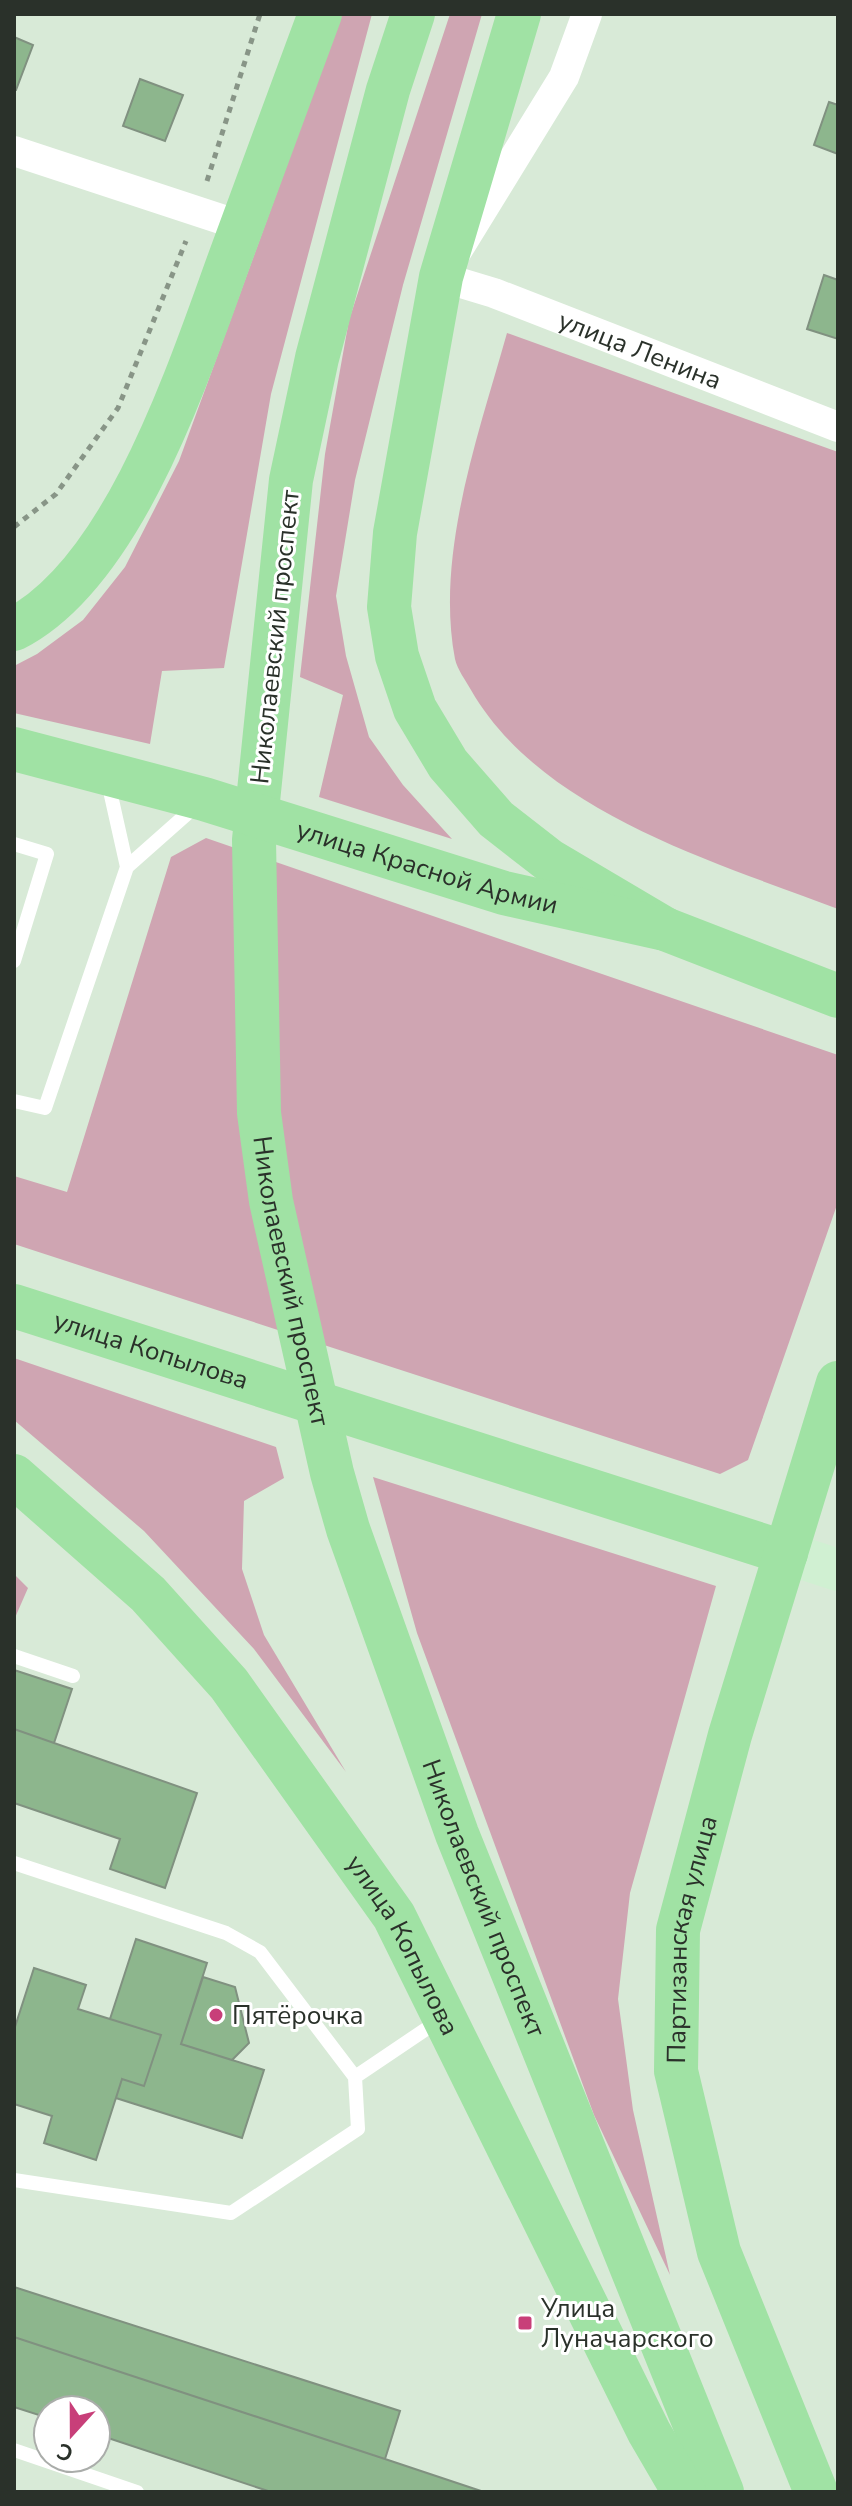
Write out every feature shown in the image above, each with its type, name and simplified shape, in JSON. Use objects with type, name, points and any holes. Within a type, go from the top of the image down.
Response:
[{"type":"main road","points":[[14,629],[32,619],[78,577],[123,510],[181,390],[320,14]]},
{"type":"main road","name":"Николаевский проспект","points":[[413,14],[388,90],[317,358],[291,480],[254,840],[259,1113],[271,1201],[332,1473],[390,1653],[457,1834],[722,2492]]},
{"type":"main road","points":[[519,14],[441,277],[395,533],[389,607],[397,656],[415,709],[448,764],[496,819],[550,861],[665,929]]},
{"type":"main road","name":"улица Красной Армии","points":[[14,749],[204,799],[504,893],[665,929],[838,996]]},
{"type":"main road","name":"улица Копылова","points":[[14,1306],[838,1570]]},
{"type":"main road","name":"Партизанская улица","points":[[816,2492],[719,2252],[676,2071],[678,1930],[730,1735],[838,1383]]},
{"type":"main road","name":"улица Копылова","points":[[14,1476],[148,1594],[229,1684],[394,1916],[649,2432],[684,2492]]},
{"type":"street","points":[[441,277],[564,77],[587,14]]},
{"type":"street","points":[[14,151],[242,226]]},
{"type":"street","name":"улица Ленина","points":[[441,277],[494,293],[838,427]]},
{"type":"lane","points":[[106,772],[127,867]]},
{"type":"lane","points":[[14,1101],[45,1108],[127,867],[204,799]]},
{"type":"lane","points":[[14,844],[47,854],[14,961]]},
{"type":"lane","points":[[14,1656],[73,1676]]},
{"type":"lane","points":[[14,2180],[231,2213],[358,2129],[355,2077],[260,1952],[226,1933],[15,1868]]},
{"type":"lane","points":[[355,2077],[445,2017]]},
{"type":"lane","points":[[14,2450],[137,2492]]},
{"type":"path","points":[[205,185],[260,14]]},
{"type":"path","points":[[14,527],[56,494],[118,408],[190,229]]},
{"type":"shaded area","points":[[342,14],[372,14],[271,394],[224,668],[162,671],[150,744],[14,713],[14,666],[37,654],[83,620],[125,567],[179,461]]},
{"type":"shaded area","points":[[450,14],[482,14],[403,285],[355,480],[336,596],[346,656],[369,737],[403,785],[452,839],[319,797],[343,695],[300,677],[325,454],[349,320]]},
{"type":"shaded area","points":[[507,333],[838,452],[838,909],[686,851],[585,801],[541,769],[502,733],[462,675],[455,659],[450,619],[455,536],[473,452]]},
{"type":"shaded area","points":[[206,838],[838,1055],[838,1202],[748,1460],[720,1474],[14,1244],[14,1176],[67,1192],[171,857]]},
{"type":"shaded area","points":[[14,1358],[276,1447],[284,1478],[244,1501],[242,1569],[264,1635],[346,1772],[254,1649],[144,1531],[14,1420]]},
{"type":"shaded area","points":[[373,1477],[716,1586],[630,1893],[618,1999],[633,2110],[670,2275],[594,2115],[417,1633]]},
{"type":"shaded area","points":[[14,1574],[28,1588],[14,1620]]},
{"type":"building","points":[[14,37],[33,45],[16,90],[14,90]]},
{"type":"building","points":[[140,79],[183,95],[165,141],[123,126]]},
{"type":"building","points":[[829,102],[838,105],[838,154],[814,145]]},
{"type":"building","points":[[824,275],[838,280],[838,339],[807,329]]},
{"type":"building","points":[[14,1670],[72,1689],[54,1743],[14,1729]]},
{"type":"building","points":[[14,1729],[197,1793],[165,1888],[110,1869],[120,1839],[14,1803]]},
{"type":"building","points":[[136,1939],[207,1963],[181,2044],[264,2070],[242,2138],[116,2098],[122,2079],[144,2086],[161,2035],[110,2019]]},
{"type":"building","points":[[34,1968],[86,1985],[78,2009],[161,2035],[144,2086],[122,2079],[96,2160],[44,2143],[52,2116],[14,2104],[14,2030]]},
{"type":"building","name":"Пятёрочка","points":[[203,1977],[235,1987],[249,2043],[232,2060],[181,2044]]},
{"type":"building","points":[[14,2287],[400,2411],[385,2459],[14,2337]]},
{"type":"building","points":[[14,2337],[484,2492],[271,2492],[112,2439],[112,2394],[32,2394],[32,2413],[14,2407]]},
{"type":"place","name":"Пятёрочка","points":[[216,2015]]},
{"type":"place","name":"Улица Луначарского","points":[[525,2323]]}]
